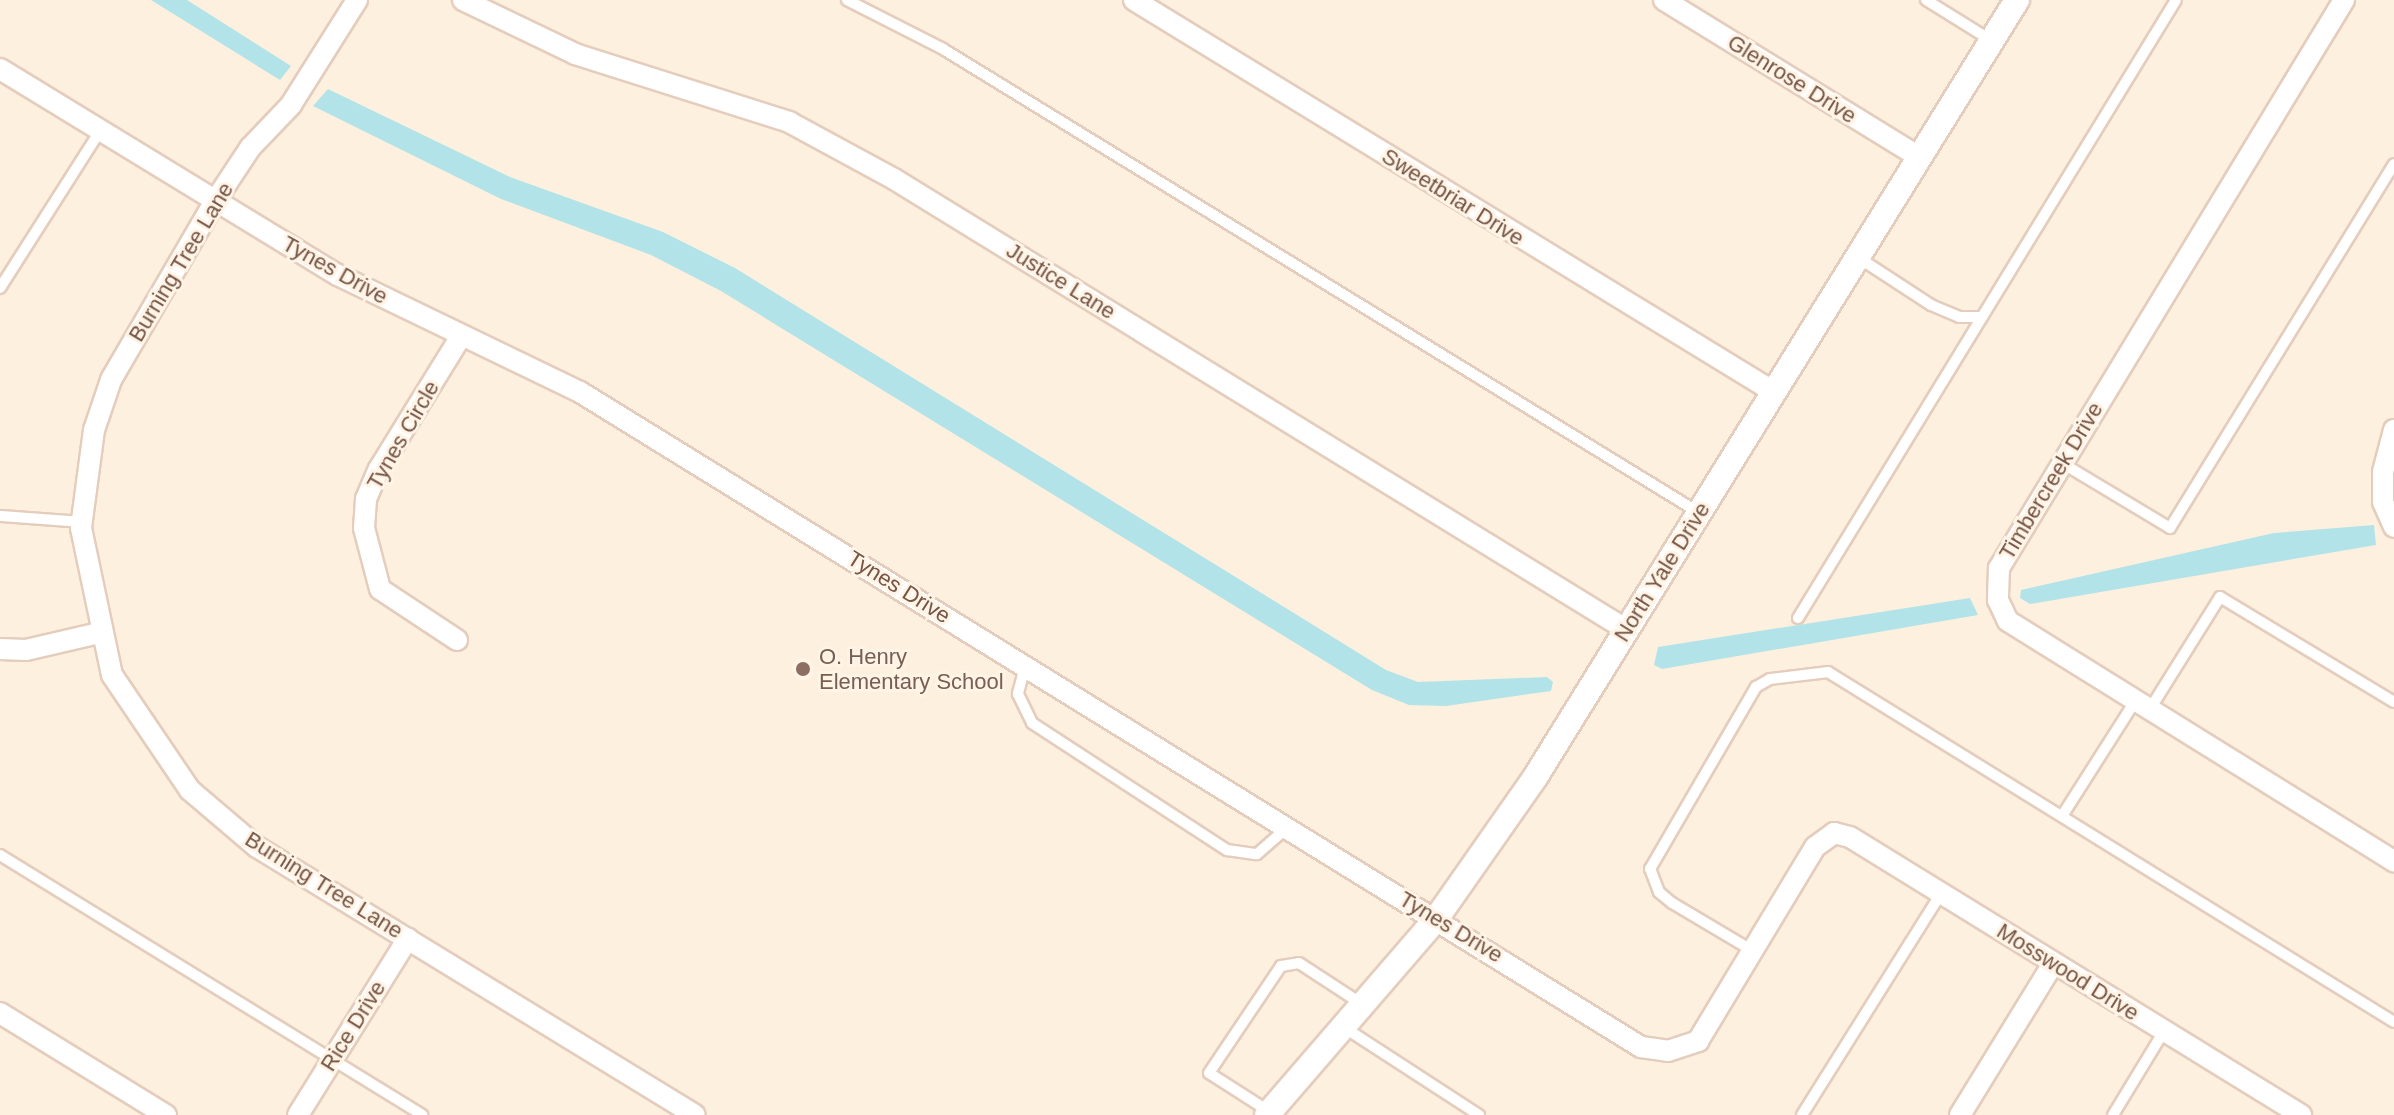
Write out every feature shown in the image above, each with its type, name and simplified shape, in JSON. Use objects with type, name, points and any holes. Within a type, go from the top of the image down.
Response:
[{"type":"street","name":"Burning Tree Lane","points":[[357,0],[291,105],[250,148],[215,201],[111,380],[94,430],[81,522],[99,633],[112,675],[134,713],[190,790],[257,847],[695,1115]]},
{"type":"street","name":"Justice Lane","points":[[463,0],[575,54],[789,122],[894,179],[1627,630]]},
{"type":"street","name":"Sweetbriar Drive","points":[[1134,0],[1774,392]]},
{"type":"street","name":"Glenrose Drive","points":[[1664,0],[1919,157]]},
{"type":"street","name":"North Yale Drive","points":[[1268,1114],[1436,919],[1536,776],[2017,0]]},
{"type":"street","name":"Timbercreek Drive","points":[[2344,0],[1999,568],[1998,600],[2008,621],[2394,861]]},
{"type":"street","name":"Tynes Drive","points":[[0,69],[338,275],[580,392],[1289,826],[1641,1047],[1668,1051],[1698,1041],[1815,847],[1834,833]]},
{"type":"street","name":"Tynes Circle","points":[[457,640],[380,589],[364,528],[366,499],[379,469],[461,336]]},
{"type":"street","points":[[2394,430],[2383,472],[2383,502],[2394,527]]},
{"type":"street","points":[[0,649],[26,650],[99,633]]},
{"type":"street","name":"Mosswood Drive","points":[[1834,833],[1850,837],[2164,1031],[2276,1109],[2301,1115]]},
{"type":"street","name":"Rice Drive","points":[[298,1115],[408,938]]},
{"type":"street","points":[[1960,1115],[2053,964]]},
{"type":"street","points":[[0,1013],[166,1115]]},
{"type":"lane","points":[[847,0],[943,49],[1699,513]]},
{"type":"lane","points":[[1926,0],[1992,41]]},
{"type":"lane","points":[[1798,618],[2176,0]]},
{"type":"lane","points":[[0,288],[100,131]]},
{"type":"lane","points":[[2062,463],[2170,528],[2394,164]]},
{"type":"lane","points":[[1858,257],[1931,305],[1959,317],[1982,317]]},
{"type":"lane","points":[[0,516],[81,522]]},
{"type":"lane","points":[[2062,816],[2220,597],[2394,702]]},
{"type":"lane","points":[[1026,665],[1018,694],[1032,723],[1227,850],[1257,854],[1289,826]]},
{"type":"lane","points":[[1753,951],[1672,903],[1659,892],[1650,869],[1756,687],[1770,679],[1828,672],[2394,1022]]},
{"type":"lane","points":[[0,855],[422,1115]]},
{"type":"lane","points":[[1802,1115],[1941,893]]},
{"type":"lane","points":[[1268,1114],[1209,1073],[1281,966],[1299,963],[1364,1005]]},
{"type":"lane","points":[[1345,1028],[1479,1115]]},
{"type":"lane","points":[[2113,1115],[2164,1031]]},
{"type":"water","points":[[151,0],[187,0],[291,66],[280,80]]},
{"type":"water","points":[[328,89],[510,177],[663,232],[735,268],[1386,670],[1418,682],[1547,677],[1553,682],[1551,691],[1446,706],[1409,705],[1372,690],[721,291],[651,255],[501,199],[313,106]]},
{"type":"water","points":[[2374,525],[2376,545],[2030,604],[2020,598],[2021,590],[2274,533]]},
{"type":"water","points":[[1970,598],[1978,615],[1662,669],[1654,665],[1658,647]]},
{"type":"place","name":"O. Henry Elementary School","points":[[803,669]]}]
